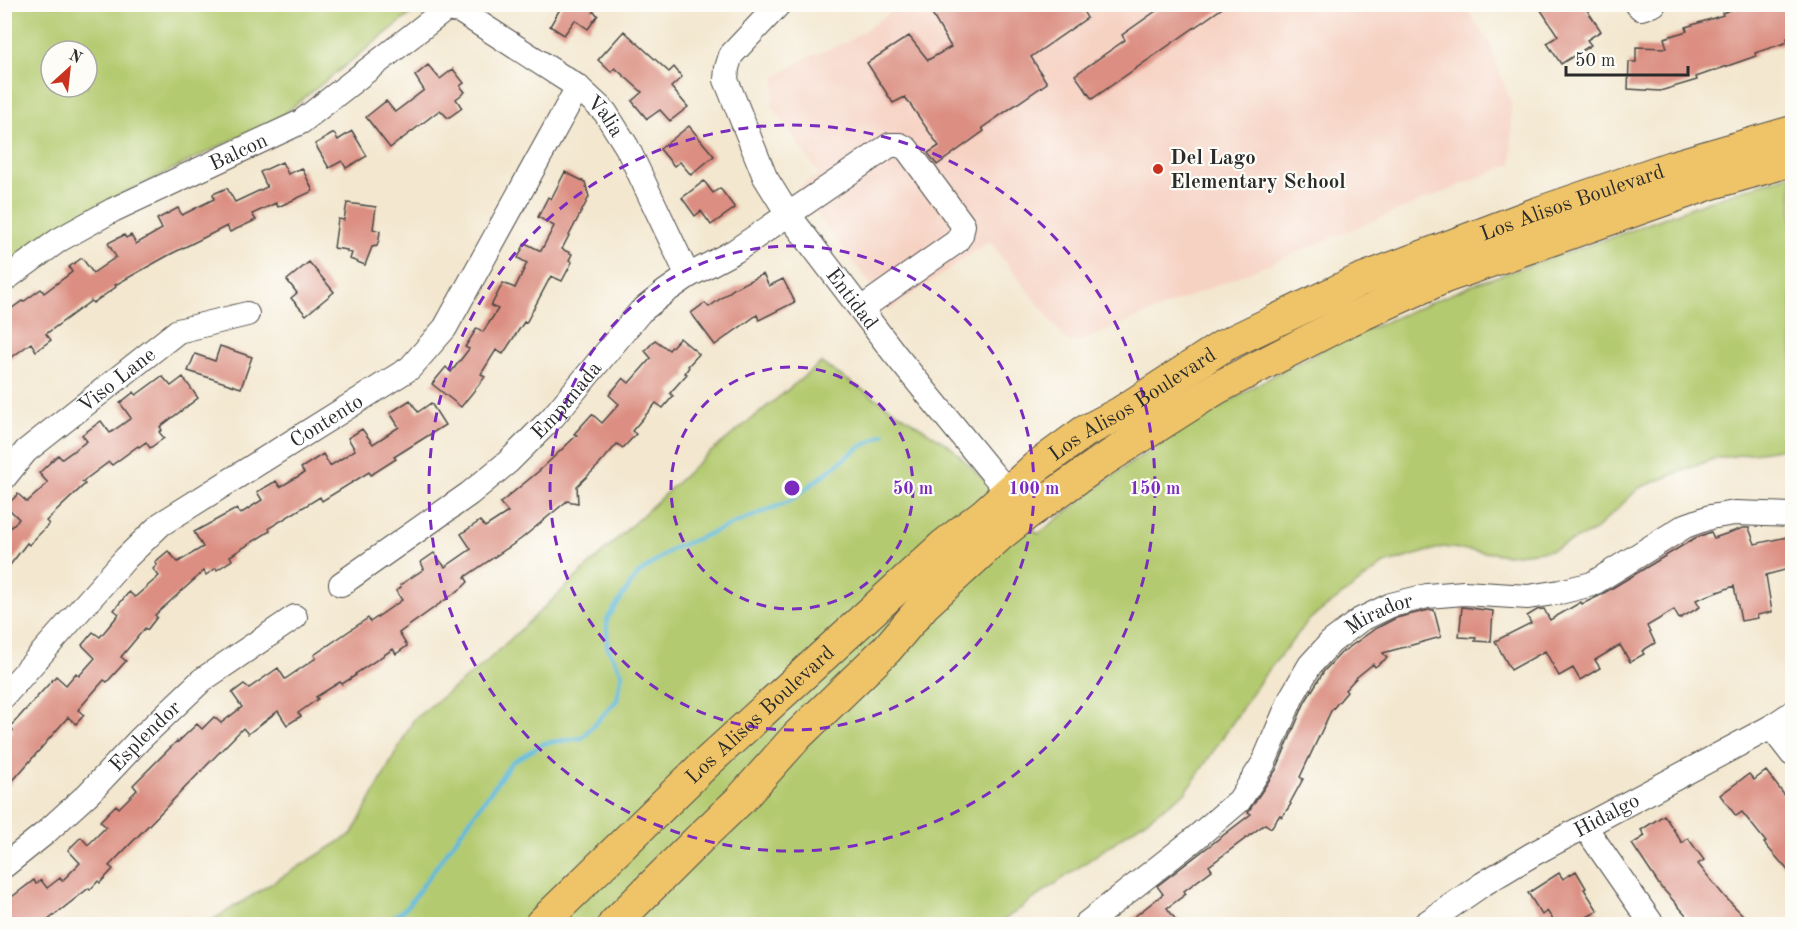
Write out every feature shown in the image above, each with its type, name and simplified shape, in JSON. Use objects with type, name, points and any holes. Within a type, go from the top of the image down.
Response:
[{"type":"main road","name":"Los Alisos Boulevard","points":[[614,924],[741,799],[798,736],[887,649],[924,605],[1000,535],[1036,467],[1084,432],[1120,413],[1223,346],[1358,281],[1538,213],[1672,167],[1792,132]]},
{"type":"main road","name":"Los Alisos Boulevard","points":[[541,924],[702,767],[943,546],[983,515],[1018,502],[1099,463],[1217,388],[1345,321],[1445,277],[1709,184],[1792,160]]},
{"type":"street","name":"Entidad","points":[[779,4],[731,56],[726,80],[765,177],[788,214],[861,309],[984,464],[1018,502]]},
{"type":"street","points":[[1637,4],[1641,8],[1654,4]]},
{"type":"street","name":"Balcon","points":[[4,280],[59,240],[113,210],[301,122],[446,9],[460,11]]},
{"type":"street","name":"Valia","points":[[460,11],[578,87],[605,112],[627,147],[688,276]]},
{"type":"street","name":"Contento","points":[[4,696],[126,558],[161,524],[410,368],[445,328],[578,87]]},
{"type":"street","name":"Empanada","points":[[341,584],[469,494],[508,462],[552,418],[640,312],[688,276],[735,251],[890,144],[900,145],[908,148],[963,225],[962,235],[956,242],[861,309]]},
{"type":"street","name":"Viso Lane","points":[[4,478],[26,451],[178,331],[247,314]]},
{"type":"street","name":"Mirador","points":[[1086,924],[1239,801],[1263,764],[1292,696],[1310,665],[1331,642],[1359,620],[1391,605],[1427,596],[1464,593],[1528,597],[1560,592],[1592,584],[1685,526],[1710,517],[1736,513],[1792,515]]},
{"type":"street","name":"Esplendor","points":[[4,866],[45,834],[202,680],[295,617]]},
{"type":"street","name":"Hidalgo","points":[[1425,924],[1483,884],[1533,854],[1771,727],[1792,713]]},
{"type":"street","points":[[1771,727],[1792,754]]},
{"type":"street","points":[[1585,827],[1652,924]]},
{"type":"shaded area","name":"Del Lago Elementary School","points":[[901,5],[1464,5],[1489,42],[1511,103],[1512,164],[1079,342],[1067,341],[989,241],[890,310],[797,188],[819,174],[772,106],[776,77],[806,58],[849,41]]},
{"type":"green space","points":[[5,5],[422,5],[281,116],[78,216],[5,267]]},
{"type":"green space","points":[[1792,174],[1792,447],[1713,459],[1639,488],[1593,532],[1551,550],[1508,555],[1443,547],[1384,564],[1310,619],[1263,677],[1186,792],[998,924],[206,924],[352,834],[414,719],[484,664],[702,459],[821,363],[950,446],[1038,534],[1122,469],[1160,444],[1256,385],[1331,345],[1477,283],[1613,237],[1708,201]]},
{"type":"building","points":[[563,4],[598,4],[593,12],[598,15],[588,29],[575,20],[564,35],[550,26]]},
{"type":"building","points":[[926,4],[1079,4],[1087,18],[1031,57],[1047,83],[982,128],[984,131],[937,165],[928,153],[939,146],[905,97],[893,103],[867,63],[909,36],[928,60],[951,47]]},
{"type":"building","points":[[1166,4],[1228,4],[1092,99],[1075,75],[1125,40],[1122,35]]},
{"type":"building","points":[[1537,4],[1583,4],[1601,31],[1587,40],[1591,45],[1561,64],[1547,43],[1558,36]]},
{"type":"building","points":[[1748,4],[1792,4],[1792,36],[1787,38],[1788,42],[1696,77],[1697,80],[1660,91],[1628,89],[1629,62],[1636,62],[1636,47],[1667,48],[1664,38],[1687,31],[1686,27]]},
{"type":"building","points":[[624,31],[669,72],[674,67],[682,77],[671,87],[688,107],[670,121],[660,110],[647,119],[632,101],[642,92],[615,68],[611,72],[598,60]]},
{"type":"building","points":[[428,65],[440,79],[453,69],[464,83],[460,86],[465,92],[456,99],[462,108],[448,118],[440,110],[390,148],[366,117],[386,101],[395,112],[424,90],[415,76]]},
{"type":"building","points":[[689,126],[714,156],[691,175],[680,162],[674,166],[660,149]]},
{"type":"building","points":[[352,131],[367,156],[346,168],[342,161],[329,168],[315,144],[334,133],[338,140]]},
{"type":"building","points":[[282,162],[288,174],[302,168],[313,191],[278,207],[276,203],[252,214],[256,220],[230,232],[227,226],[115,285],[116,287],[93,303],[91,301],[46,334],[51,340],[36,351],[31,343],[4,363],[4,314],[41,289],[44,293],[72,272],[69,267],[82,258],[93,273],[116,257],[108,243],[124,235],[126,238],[131,235],[136,244],[162,229],[157,219],[178,208],[182,215],[214,199],[213,194],[227,188],[235,202],[267,187],[260,172]]},
{"type":"building","points":[[565,172],[585,182],[589,197],[562,249],[572,254],[569,260],[572,262],[562,281],[551,276],[526,323],[524,322],[503,354],[496,350],[481,374],[485,377],[461,407],[432,384],[446,367],[451,372],[469,349],[465,347],[477,328],[483,332],[498,309],[491,306],[503,283],[515,288],[527,263],[518,258],[525,243],[541,251],[554,226],[538,217],[548,197],[551,199]]},
{"type":"building","points":[[704,181],[713,193],[720,188],[735,208],[711,225],[701,211],[695,216],[682,198]]},
{"type":"building","points":[[347,203],[376,207],[373,229],[380,231],[379,239],[377,246],[372,247],[365,265],[350,259],[352,253],[347,250],[334,248],[338,219],[344,220]]},
{"type":"building","points":[[309,262],[334,292],[306,315],[291,298],[297,293],[287,280]]},
{"type":"building","points":[[763,274],[769,286],[783,279],[795,302],[759,320],[757,315],[715,345],[691,313],[705,303],[709,307],[735,288]]},
{"type":"building","points":[[680,338],[699,354],[688,366],[685,373],[687,374],[670,393],[673,396],[663,408],[656,403],[632,431],[636,434],[623,448],[617,444],[577,486],[578,503],[567,501],[521,539],[465,577],[468,582],[463,587],[399,633],[407,646],[396,654],[393,649],[342,684],[340,682],[316,697],[318,699],[298,713],[301,716],[287,725],[278,711],[248,734],[243,728],[109,866],[113,869],[100,883],[98,881],[90,890],[89,888],[43,924],[4,924],[4,903],[34,880],[36,884],[41,880],[47,888],[60,878],[62,881],[80,863],[68,850],[81,837],[88,845],[106,827],[100,821],[116,805],[119,808],[137,790],[133,785],[177,741],[197,724],[202,729],[214,717],[221,723],[242,707],[232,693],[244,684],[249,688],[278,668],[285,679],[316,658],[314,655],[368,618],[370,622],[402,600],[396,591],[401,587],[400,585],[424,569],[421,562],[434,553],[445,567],[471,549],[461,534],[480,521],[485,527],[508,512],[500,503],[539,471],[577,435],[574,434],[592,414],[602,423],[619,404],[609,395],[623,378],[629,383],[651,358],[645,351],[655,340],[669,350]]},
{"type":"building","points":[[220,346],[252,357],[241,388],[188,371],[195,354],[215,361]]},
{"type":"building","points":[[162,376],[171,386],[183,377],[198,398],[160,427],[162,430],[159,432],[164,438],[150,448],[146,442],[138,446],[112,465],[109,462],[82,482],[85,484],[46,521],[49,524],[29,545],[27,543],[4,573],[4,534],[19,519],[6,506],[18,494],[27,502],[48,483],[39,473],[58,455],[62,459],[87,441],[82,435],[101,421],[110,433],[131,418],[120,403],[134,392],[136,395]]},
{"type":"building","points":[[410,400],[418,412],[431,403],[445,425],[394,457],[396,459],[371,475],[369,472],[322,501],[320,497],[269,528],[270,531],[230,556],[232,560],[217,570],[216,568],[206,575],[204,571],[155,615],[157,617],[147,630],[145,628],[121,657],[126,661],[107,682],[104,680],[78,710],[84,715],[76,724],[68,717],[4,791],[4,740],[13,730],[10,727],[56,676],[66,685],[76,673],[79,676],[95,658],[82,645],[93,632],[100,637],[119,614],[114,610],[129,592],[135,597],[159,576],[153,569],[157,565],[155,562],[168,551],[178,562],[203,547],[194,532],[236,509],[240,514],[262,500],[257,492],[276,481],[280,487],[304,473],[301,468],[323,454],[330,466],[355,450],[348,438],[362,429],[373,444],[399,427],[390,413]]},
{"type":"building","points":[[1749,528],[1755,544],[1792,536],[1792,568],[1766,575],[1772,612],[1757,615],[1758,618],[1741,621],[1734,586],[1696,600],[1700,607],[1679,619],[1674,610],[1647,626],[1655,643],[1642,651],[1644,654],[1630,662],[1620,645],[1595,660],[1600,668],[1580,680],[1573,668],[1559,676],[1545,651],[1511,670],[1495,641],[1531,623],[1527,616],[1537,610],[1544,609],[1550,620],[1581,602],[1582,604],[1599,596],[1695,538],[1711,532],[1714,538]]},
{"type":"building","points":[[1462,607],[1493,611],[1491,642],[1459,637]]},
{"type":"building","points":[[1434,610],[1441,637],[1383,653],[1387,658],[1375,667],[1373,664],[1345,690],[1347,692],[1331,711],[1300,777],[1303,779],[1282,817],[1280,815],[1271,828],[1265,824],[1209,866],[1212,870],[1184,891],[1186,894],[1167,908],[1179,924],[1125,924],[1163,894],[1157,886],[1251,814],[1248,812],[1276,770],[1305,702],[1324,671],[1341,653],[1375,629],[1396,618]]},
{"type":"building","points":[[1766,771],[1792,805],[1792,875],[1764,843],[1766,842],[1742,812],[1736,816],[1720,795],[1749,774],[1754,780]]},
{"type":"building","points":[[1664,815],[1682,843],[1688,838],[1704,860],[1698,864],[1725,897],[1752,924],[1694,924],[1662,889],[1632,844],[1645,836],[1641,830]]},
{"type":"building","points":[[1576,871],[1598,911],[1585,918],[1589,924],[1556,924],[1547,911],[1542,915],[1528,893],[1559,873],[1563,879]]},
{"type":"waterway","points":[[385,924],[407,907],[512,762],[545,743],[582,738],[617,700],[622,673],[607,646],[607,619],[637,575],[672,549],[790,501],[857,449],[884,434]]},
{"type":"place","name":"Del Lago Elementary School","points":[[1158,169]]}]
